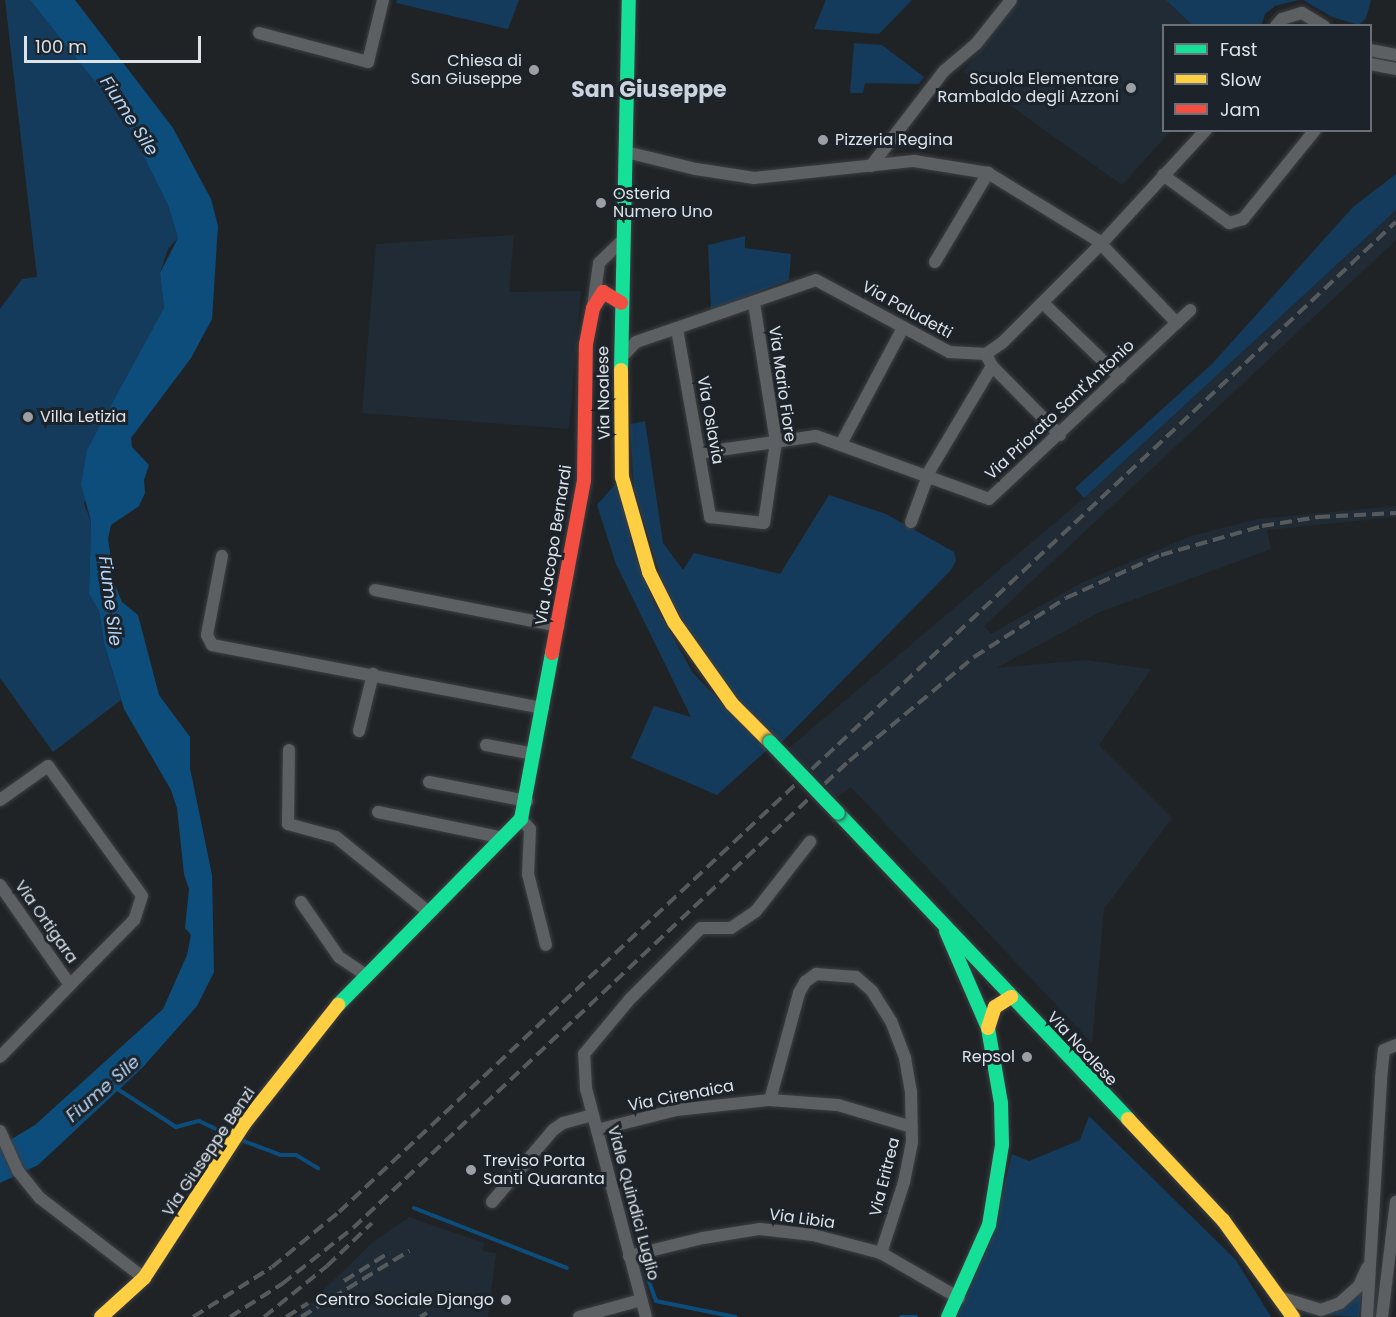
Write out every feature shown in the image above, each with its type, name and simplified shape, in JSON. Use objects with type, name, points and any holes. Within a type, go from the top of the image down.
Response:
[{"type":"main road","name":"Via Noalese","points":[[629,0],[620,361],[622,477],[649,572],[700,663],[944,927],[1223,1220],[1282,1298],[1293,1317]]},
{"type":"main road","points":[[593,308],[603,292],[621,303]]},
{"type":"main road","name":"Via Jacopo Bernardi","points":[[521,819],[527,801],[584,480],[586,344],[593,308]]},
{"type":"main road","name":"Via Giuseppe Benzi","points":[[101,1317],[144,1278],[244,1124],[364,974],[426,910],[521,819]]},
{"type":"main road","points":[[944,927],[976,993],[988,1028],[1001,1103],[1002,1145],[989,1225],[959,1298],[949,1315]]},
{"type":"main road","points":[[988,1028],[995,1007],[1011,997]]},
{"type":"street","points":[[259,33],[368,62],[383,0]]},
{"type":"street","points":[[871,166],[945,70],[976,44],[1011,0]]},
{"type":"street","points":[[1278,24],[1282,19],[1302,13],[1321,24]]},
{"type":"street","points":[[1372,50],[1396,55]]},
{"type":"street","points":[[1372,64],[1396,69]]},
{"type":"street","points":[[1060,435],[993,366],[986,354],[1002,344],[1101,244],[1204,132]]},
{"type":"street","points":[[1163,175],[1229,222],[1243,219],[1313,132]]},
{"type":"street","points":[[626,152],[696,169],[754,178],[922,161],[988,173],[1101,244],[1177,323]]},
{"type":"street","points":[[935,262],[988,173]]},
{"type":"street","points":[[593,308],[599,263],[622,242]]},
{"type":"street","name":"Via Paludetti","points":[[620,361],[636,342],[754,303],[799,283],[816,280],[949,352],[986,354]]},
{"type":"street","name":"Via Mario Fiore","points":[[710,517],[764,523],[776,442],[754,303]]},
{"type":"street","points":[[1043,303],[1120,377]]},
{"type":"street","name":"Via Priorato Sant'Antonio","points":[[699,453],[816,436],[989,499],[1060,435],[1190,310]]},
{"type":"street","points":[[841,444],[903,328]]},
{"type":"street","name":"Via Oslavia","points":[[678,329],[710,517]]},
{"type":"street","points":[[911,522],[927,476],[993,366]]},
{"type":"street","points":[[222,556],[207,635],[212,645],[543,708]]},
{"type":"street","points":[[375,590],[558,626]]},
{"type":"street","points":[[359,731],[373,675]]},
{"type":"street","points":[[486,745],[534,754]]},
{"type":"street","points":[[289,750],[288,824],[336,837],[426,910]]},
{"type":"street","points":[[0,800],[48,766],[142,896],[134,920],[70,985]]},
{"type":"street","points":[[429,782],[527,801]]},
{"type":"street","points":[[378,812],[503,838]]},
{"type":"street","points":[[521,819],[530,829],[528,874],[546,945]]},
{"type":"street","name":"Viale Quindici Luglio","points":[[646,1317],[593,1114],[583,1064],[588,1045],[701,928],[731,928],[756,911],[810,842]]},
{"type":"street","name":"Via Ortigara","points":[[0,885],[70,985],[0,1057]]},
{"type":"street","points":[[301,902],[339,957],[364,974]]},
{"type":"street","name":"Via Eritrea","points":[[770,1100],[799,993],[816,974],[838,973],[856,977],[872,991],[891,1021],[905,1059],[912,1127],[904,1182],[881,1253]]},
{"type":"street","points":[[1367,1317],[1381,1078],[1384,1050],[1396,1046]]},
{"type":"street","name":"Via Cirenaica","points":[[597,1130],[676,1110],[770,1100],[838,1105],[912,1127]]},
{"type":"street","name":"Viale Quindici Luglio","points":[[492,1202],[553,1130],[563,1123],[593,1114]]},
{"type":"street","points":[[1,1135],[26,1181],[59,1214],[144,1278]]},
{"type":"street","points":[[1382,1317],[1396,1202]]},
{"type":"street","name":"Via Libia","points":[[629,1256],[703,1238],[760,1229],[813,1235],[881,1253],[959,1298]]},
{"type":"street","points":[[1282,1298],[1321,1310],[1340,1303],[1359,1286],[1370,1261]]},
{"type":"street","name":"Viale Quindici Luglio","points":[[579,1317],[641,1300]]},
{"type":"shaded area","points":[[5,0],[30,0],[126,121],[168,205],[178,238],[168,249],[160,273],[164,308],[107,419],[84,504],[91,521],[89,594],[99,611],[104,643],[121,700],[53,752],[0,678],[0,309],[22,279],[37,277]]},
{"type":"shaded area","points":[[397,0],[519,0],[508,29],[396,3]]},
{"type":"shaded area","points":[[826,0],[912,0],[879,34],[814,29]]},
{"type":"shaded area","points":[[1018,0],[1166,0],[1191,24],[1162,24],[1162,132],[1170,132],[1122,185],[963,72]]},
{"type":"shaded area","points":[[1166,0],[1299,0],[1275,6],[1265,14],[1262,24],[1191,24]]},
{"type":"shaded area","points":[[1303,0],[1371,0],[1366,18],[1360,24],[1332,17]]},
{"type":"shaded area","points":[[854,43],[882,45],[924,77],[919,84],[865,83],[863,93],[850,93]]},
{"type":"shaded area","points":[[1396,174],[1396,210],[1084,498],[1075,488],[1212,364],[1353,207]]},
{"type":"shaded area","points":[[1396,210],[1396,240],[984,626],[991,634],[1081,583],[1191,536],[1257,519],[1396,506],[1396,517],[1267,530],[1271,549],[1100,612],[996,668],[1085,660],[1151,669],[1099,745],[1172,818],[1104,909],[1092,1043],[851,787],[836,798],[789,748],[1084,498]]},
{"type":"shaded area","points":[[514,235],[509,292],[581,291],[569,429],[362,413],[376,244]]},
{"type":"shaded area","points":[[745,236],[745,248],[791,254],[789,280],[711,310],[708,245]]},
{"type":"shaded area","points":[[645,421],[663,543],[683,570],[694,553],[780,574],[829,495],[886,514],[954,552],[956,561],[951,570],[780,744],[735,698],[698,648],[665,591],[634,489],[630,424]]},
{"type":"shaded area","points":[[619,480],[632,546],[654,604],[693,673],[767,750],[717,795],[631,758],[654,706],[691,717],[616,564],[597,505]]},
{"type":"shaded area","points":[[1089,1116],[1236,1260],[1271,1317],[956,1317],[992,1238],[1012,1154],[1029,1161],[1080,1140]]},
{"type":"shaded area","points":[[409,1217],[484,1243],[483,1251],[496,1253],[488,1317],[296,1317],[373,1242]]},
{"type":"shaded area","points":[[1362,1287],[1359,1317],[1305,1314],[1307,1311]]},
{"type":"water","name":"Fiume Sile","points":[[30,0],[75,0],[173,128],[211,199],[218,226],[212,319],[191,358],[131,438],[132,447],[149,465],[144,480],[145,493],[139,506],[111,525],[108,539],[115,585],[122,602],[138,615],[159,695],[190,737],[190,768],[212,875],[214,972],[197,1006],[143,1067],[38,1165],[0,1183],[0,1146],[35,1125],[163,1009],[187,955],[191,935],[185,928],[189,889],[184,874],[177,808],[171,790],[124,709],[104,643],[99,611],[89,594],[91,521],[81,485],[87,450],[164,308],[160,273],[178,238],[168,205],[126,121]]},
{"type":"waterway","name":"Fiume Sile","points":[[116,1088],[176,1127],[199,1121],[227,1134]]},
{"type":"waterway","points":[[238,1139],[281,1155],[296,1155],[318,1168]]},
{"type":"waterway","points":[[414,1208],[567,1268]]},
{"type":"waterway","points":[[644,1268],[656,1301],[735,1317]]},
{"type":"waterway","points":[[901,1317],[916,1317]]},
{"type":"railway","points":[[193,1317],[272,1267],[339,1212],[1396,222]]},
{"type":"railway","points":[[230,1317],[282,1284],[353,1228],[849,761],[974,657],[1066,598],[1161,555],[1262,526],[1318,517],[1396,513]]},
{"type":"railway","points":[[264,1317],[327,1266],[372,1223]]},
{"type":"railway","points":[[301,1317],[409,1251]]},
{"type":"railway","points":[[344,1281],[390,1252]]},
{"type":"railway","points":[[286,1317],[308,1303]]},
{"type":"railway","points":[[420,1317],[427,1313]]},
{"type":"traffic: fast","points":[[621,370],[629,0]]},
{"type":"traffic: fast","points":[[338,1005],[521,819],[552,653]]},
{"type":"traffic: fast","points":[[770,742],[838,813]]},
{"type":"traffic: fast","points":[[838,813],[1128,1119]]},
{"type":"traffic: fast","points":[[946,931],[988,1028],[1001,1103],[1002,1145],[989,1225],[948,1317]]},
{"type":"traffic: slow","points":[[621,370],[622,477],[649,572],[674,622],[732,704],[770,742]]},
{"type":"traffic: slow","points":[[988,1028],[995,1007],[1011,997]]},
{"type":"traffic: slow","points":[[101,1317],[144,1278],[244,1124],[338,1005]]},
{"type":"traffic: slow","points":[[1128,1119],[1223,1220],[1293,1317]]},
{"type":"traffic: jam","points":[[552,653],[584,480],[586,344],[593,308],[603,292],[621,303]]},
{"type":"place","name":"Chiesa di San Giuseppe","points":[[534,70]]},
{"type":"place","name":"Scuola Elementare Rambaldo degli Azzoni","points":[[1131,88]]},
{"type":"place","name":"Pizzeria Regina","points":[[823,140]]},
{"type":"place","name":"Osteria Numero Uno","points":[[601,203]]},
{"type":"place","name":"Villa Letizia","points":[[28,417]]},
{"type":"place","name":"Repsol","points":[[1027,1057]]},
{"type":"place","name":"Treviso Porta Santi Quaranta","points":[[471,1170]]},
{"type":"place","name":"Centro Sociale Django","points":[[506,1300]]},
{"type":"district","name":"San Giuseppe","points":[[649,90]]}]
